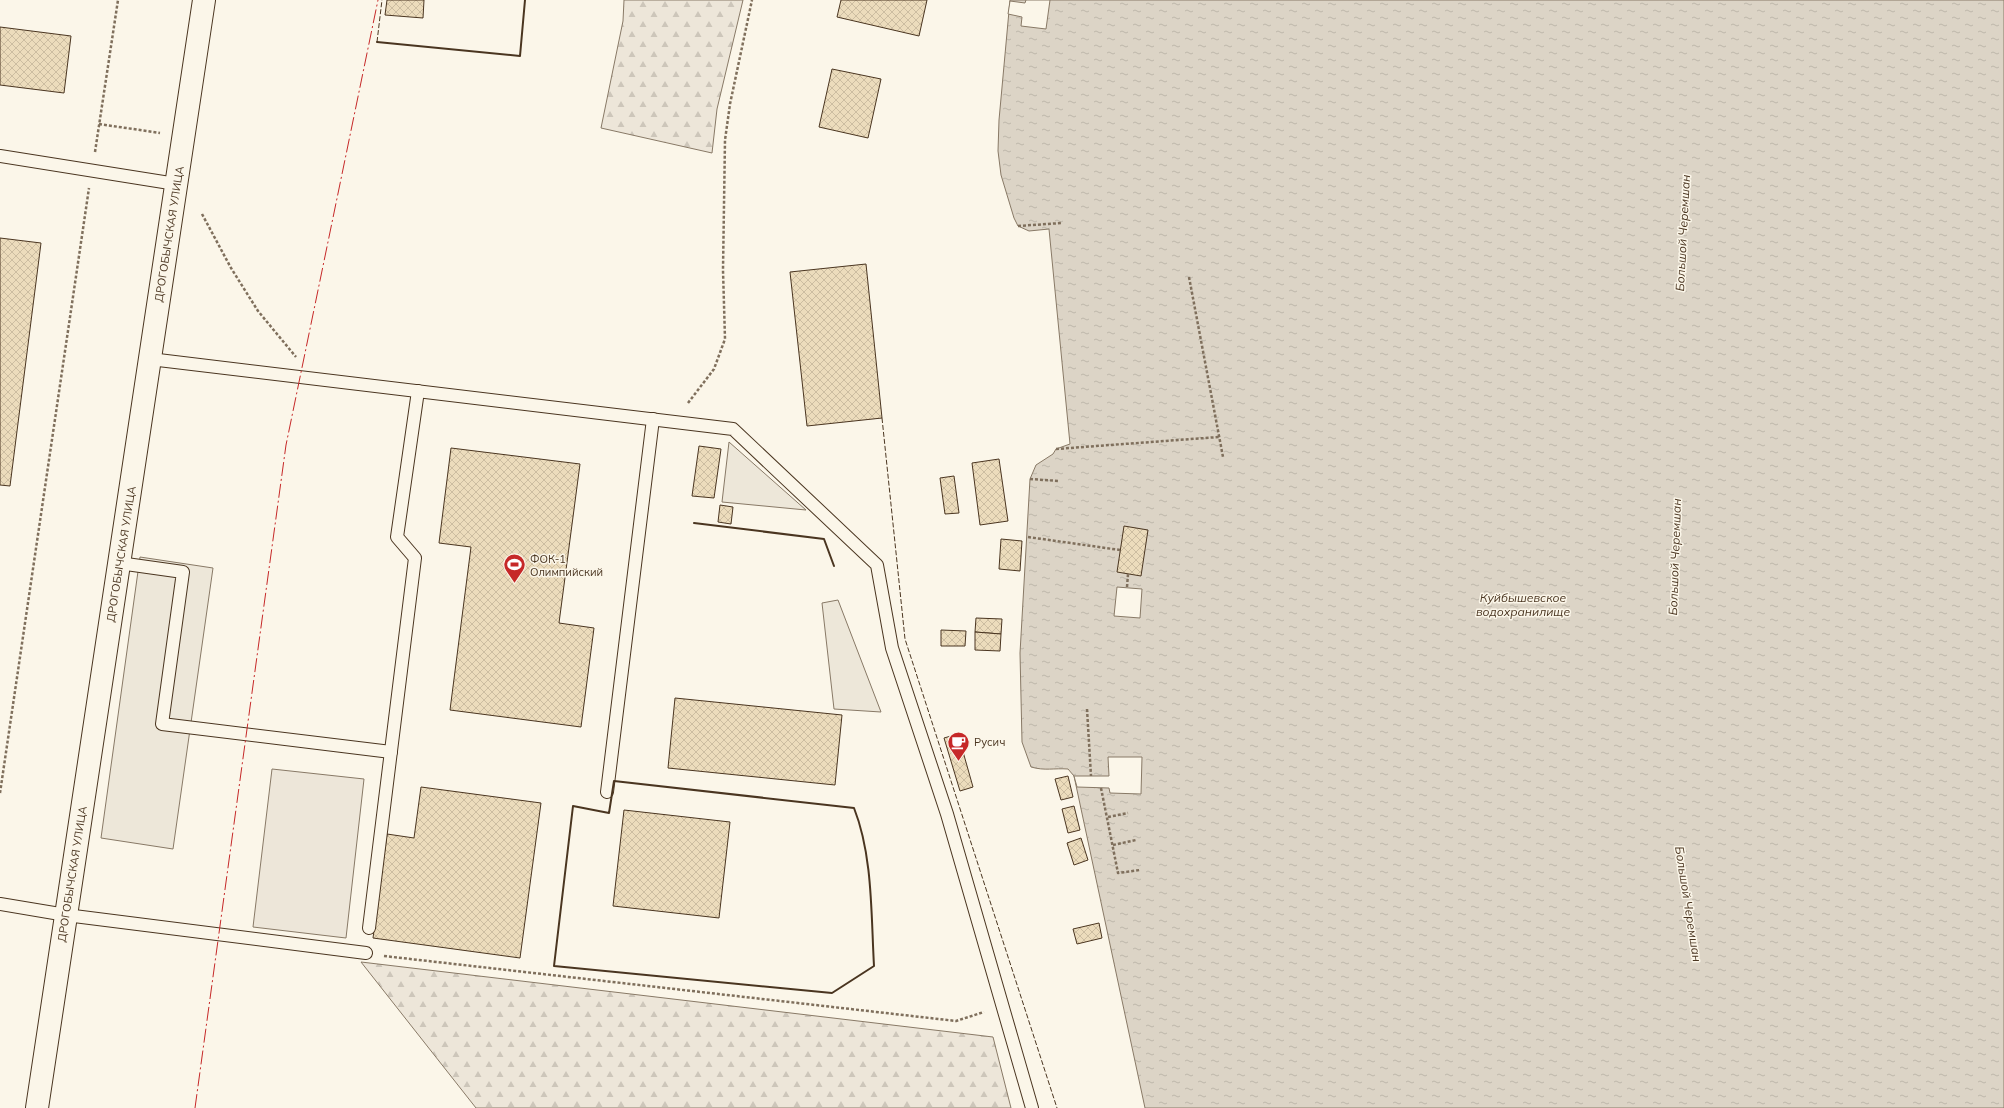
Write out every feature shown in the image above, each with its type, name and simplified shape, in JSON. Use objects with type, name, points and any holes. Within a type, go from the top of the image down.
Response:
[{"type":"street","name":"ДРОГОБЫЧСКАЯ УЛИЦА","points":[[37,1108],[204,0]]},
{"type":"lane","points":[[0,156],[176,184]]},
{"type":"lane","points":[[150,359],[733,429],[877,565],[892,648],[947,814],[1032,1108]]},
{"type":"lane","points":[[370,928],[416,558],[397,537],[418,391]]},
{"type":"lane","points":[[607,792],[653,419]]},
{"type":"lane","points":[[119,563],[183,572],[162,724],[391,752]]},
{"type":"lane","points":[[0,904],[66,915],[366,954]]},
{"type":"path","points":[[0,794],[118,0]]},
{"type":"path","points":[[665,420],[691,401],[714,369],[725,339],[723,270],[725,140],[730,104],[752,0]]},
{"type":"path","points":[[99,124],[184,136]]},
{"type":"path","points":[[202,214],[231,268],[258,311],[314,379]]},
{"type":"path","points":[[1018,226],[1062,223]]},
{"type":"path","points":[[1189,277],[1223,457]]},
{"type":"path","points":[[1056,449],[1219,437]]},
{"type":"path","points":[[1030,479],[1059,481]]},
{"type":"path","points":[[1028,537],[1120,550]]},
{"type":"path","points":[[1126,587],[1128,574]]},
{"type":"path","points":[[1087,709],[1091,776]]},
{"type":"path","points":[[1101,788],[1118,873],[1140,870]]},
{"type":"path","points":[[1108,817],[1128,813]]},
{"type":"path","points":[[1113,845],[1136,840]]},
{"type":"path","points":[[366,954],[956,1021],[1002,1006]]},
{"type":"green space","points":[[624,0],[743,0],[717,109],[712,153],[601,128],[623,21]]},
{"type":"green space","points":[[272,769],[364,779],[346,938],[253,927]]},
{"type":"green space","points":[[361,962],[993,1037],[1011,1108],[476,1108]]},
{"type":"shaded area","points":[[729,442],[806,510],[722,502]]},
{"type":"shaded area","points":[[140,557],[213,568],[173,849],[101,838]]},
{"type":"shaded area","points":[[838,600],[881,712],[834,709],[822,603]]},
{"type":"water","name":"Куйбышевское водохранилище","points":[[1010,0],[2004,0],[2004,1108],[1145,1108],[1074,776],[1068,769],[1045,769],[1031,767],[1022,742],[1020,653],[1030,479],[1036,465],[1053,454],[1056,449],[1070,444],[1049,229],[1029,231],[1018,226],[1014,218],[1001,175],[998,151],[999,120]]},
{"type":"pier","points":[[1026,0],[1050,0],[1046,29],[1021,26],[1022,17],[1008,14],[1010,1],[1025,3]]},
{"type":"pier","points":[[1117,587],[1142,589],[1140,618],[1114,616]]},
{"type":"pier","points":[[1108,757],[1142,757],[1141,794],[1110,793],[1109,788],[1077,787],[1074,776],[1109,776]]},
{"type":"building","points":[[387,0],[424,0],[423,18],[385,15]]},
{"type":"building","points":[[841,0],[927,0],[919,36],[837,17]]},
{"type":"building","points":[[0,27],[71,36],[64,93],[0,85]]},
{"type":"building","points":[[832,69],[881,79],[868,138],[819,127]]},
{"type":"building","points":[[0,238],[41,243],[10,486],[0,485]]},
{"type":"building","points":[[866,264],[882,418],[807,426],[790,272]]},
{"type":"building","points":[[699,446],[721,449],[714,498],[692,496]]},
{"type":"building","name":"ФОК-1 Олимпийский","points":[[451,448],[580,464],[559,623],[594,628],[581,727],[450,710],[471,547],[439,543]]},
{"type":"building","points":[[999,459],[1008,521],[980,525],[972,463]]},
{"type":"building","points":[[954,476],[959,513],[945,514],[940,478]]},
{"type":"building","points":[[720,505],[733,507],[731,524],[718,522]]},
{"type":"building","points":[[1124,526],[1148,530],[1141,576],[1117,572]]},
{"type":"building","points":[[1001,539],[1022,541],[1020,571],[999,569]]},
{"type":"building","points":[[976,618],[1002,619],[1001,634],[975,632]]},
{"type":"building","points":[[941,630],[966,631],[965,646],[941,646]]},
{"type":"building","points":[[975,632],[1001,634],[1000,651],[975,650]]},
{"type":"building","points":[[675,698],[842,715],[835,785],[668,768]]},
{"type":"building","name":"Русич","points":[[958,734],[973,787],[960,791],[944,738]]},
{"type":"building","points":[[1068,776],[1073,797],[1061,800],[1055,779]]},
{"type":"building","points":[[421,787],[541,803],[520,958],[373,938],[387,834],[414,838]]},
{"type":"building","points":[[1074,806],[1080,830],[1068,833],[1062,809]]},
{"type":"building","points":[[624,810],[730,822],[719,918],[613,906]]},
{"type":"building","points":[[1081,838],[1088,860],[1074,865],[1067,843]]},
{"type":"building","points":[[1099,923],[1102,938],[1077,944],[1073,929]]},
{"type":"fence","points":[[377,42],[382,0]]},
{"type":"fence","points":[[882,418],[905,639],[1057,1108]]},
{"type":"wall","points":[[377,42],[520,56],[525,0]]},
{"type":"wall","points":[[694,523],[824,539],[834,566]]},
{"type":"wall","points":[[614,781],[854,808],[865,846],[868,866],[874,966],[832,993],[554,966],[573,806],[609,813],[614,781]]},
{"type":"power","points":[[195,1108],[286,445],[378,0]]},
{"type":"place","name":"ФОК-1 Олимпийский","points":[[515,584]]},
{"type":"place","name":"Русич","points":[[959,762]]},
{"type":"water label","name":"Большой Черемшан","points":[[1683,233]]},
{"type":"water label","name":"Большой Черемшан","points":[[1675,557]]},
{"type":"water label","name":"Большой Черемшан","points":[[1688,904]]}]
